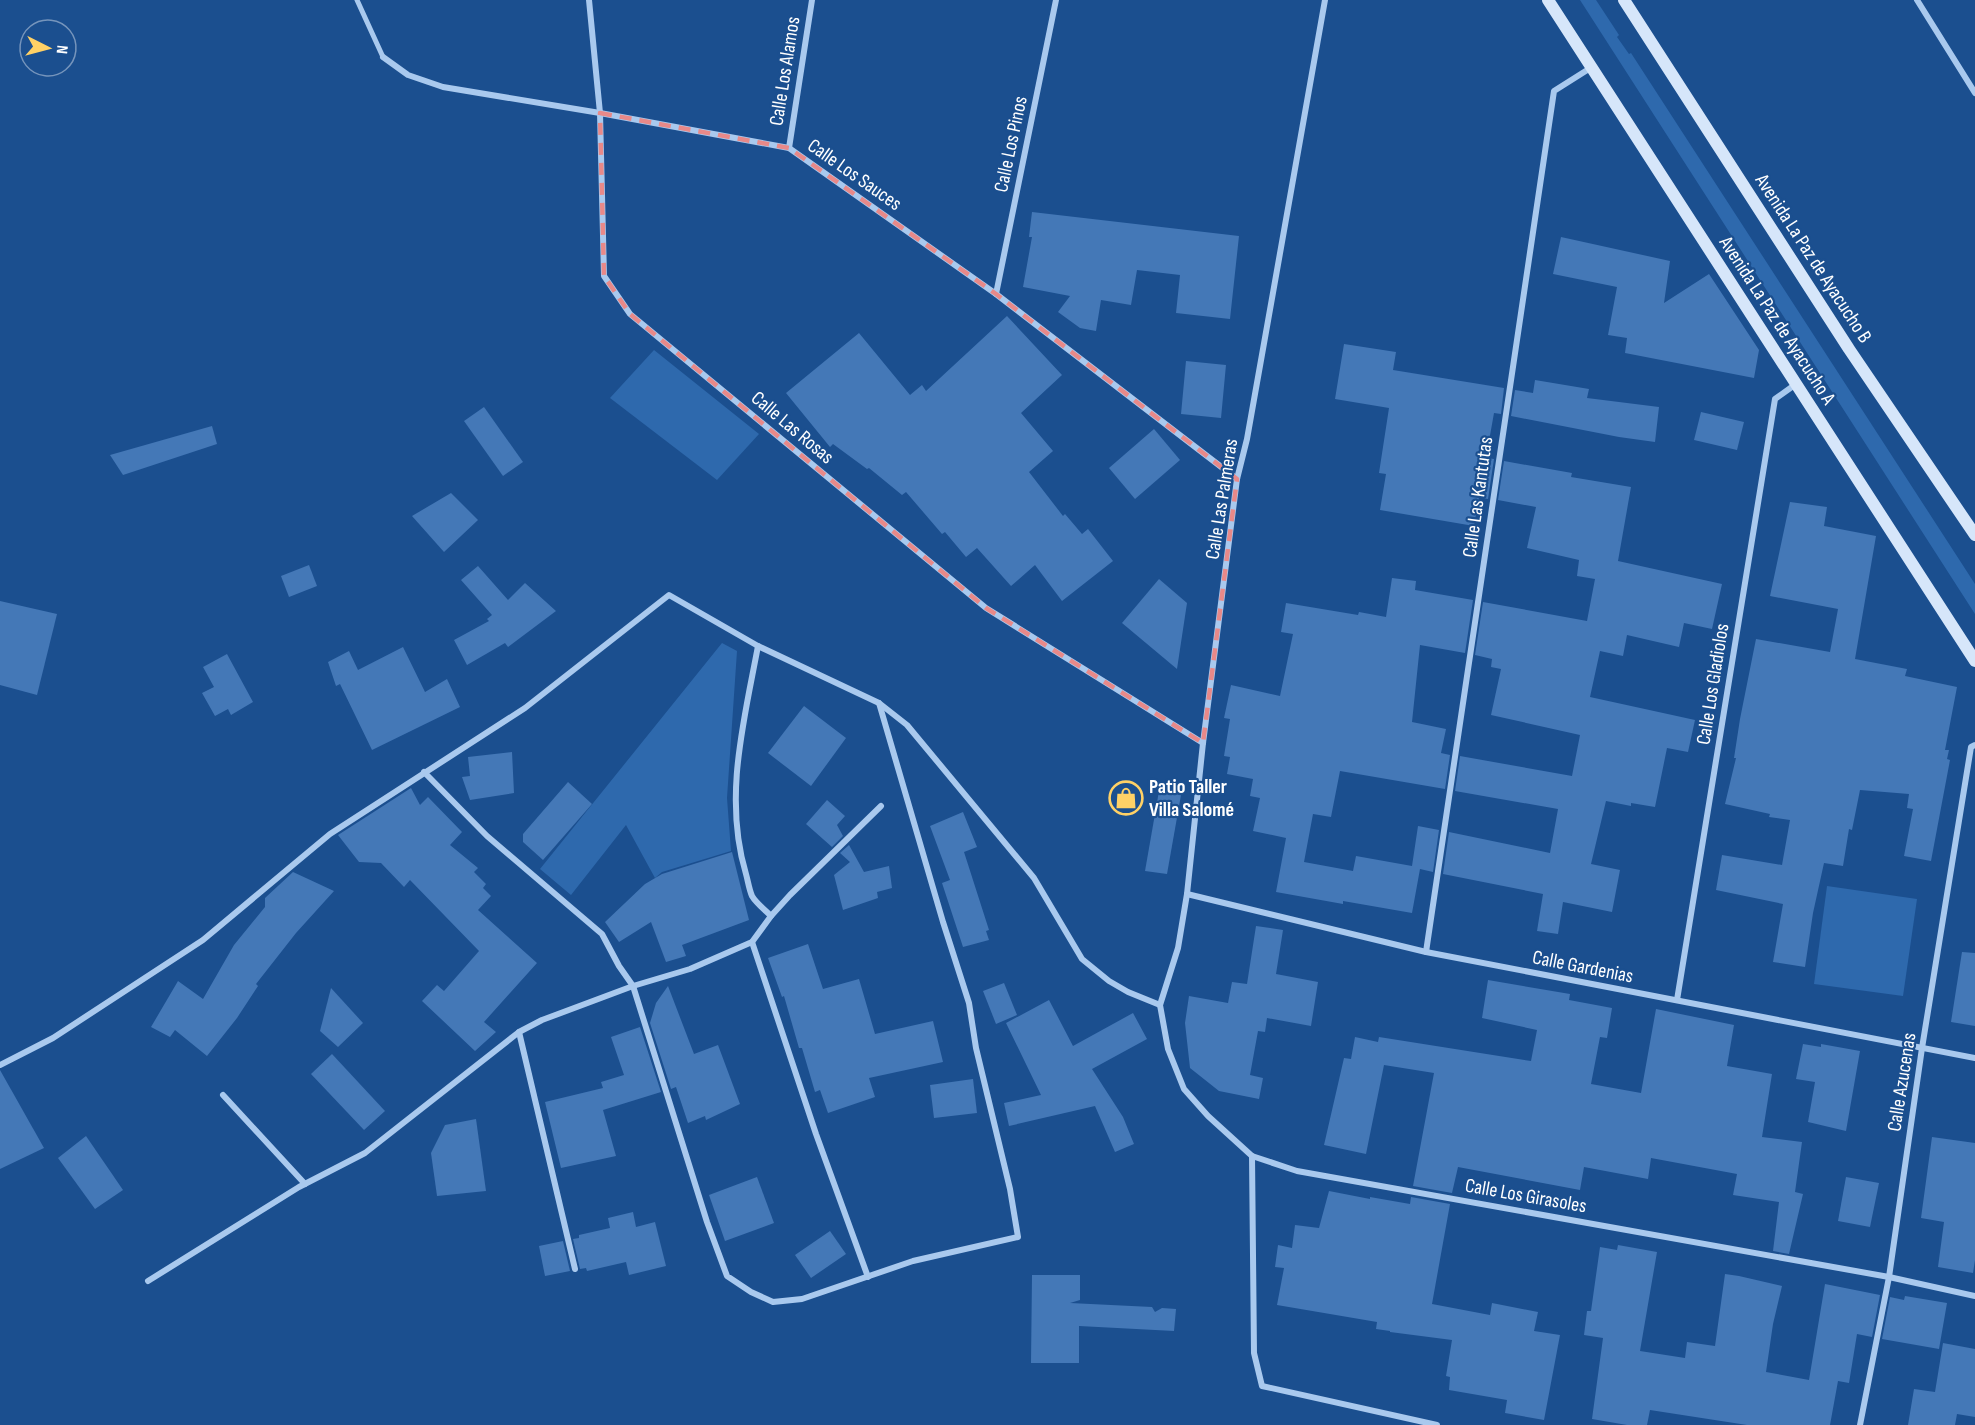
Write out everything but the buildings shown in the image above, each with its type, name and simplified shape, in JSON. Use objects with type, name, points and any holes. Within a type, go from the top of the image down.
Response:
[{"type":"main road","name":"Avenida La Paz de Ayacucho A","points":[[1548,0],[1975,661]]},
{"type":"main road","name":"Avenida La Paz de Ayacucho B","points":[[1624,0],[1849,349],[1975,535]]},
{"type":"street","points":[[357,0],[383,57]]},
{"type":"street","name":"Calle Las Rosas","points":[[589,0],[600,113],[604,276],[630,314],[986,608],[1203,743]]},
{"type":"street","name":"Calle Los Alamos","points":[[789,148],[812,0]]},
{"type":"street","name":"Calle Los Pinos","points":[[996,294],[1056,0]]},
{"type":"street","name":"Calle Las Palmeras","points":[[1160,1005],[1178,948],[1187,894],[1203,743],[1237,480],[1247,439],[1325,0]]},
{"type":"street","points":[[1917,0],[1975,93]]},
{"type":"street","name":"Calle Los Sauces","points":[[383,57],[408,75],[443,87],[789,148],[996,294],[1237,480]]},
{"type":"street","name":"Calle Las Kantutas","points":[[1426,952],[1554,91],[1592,67]]},
{"type":"street","name":"Calle Los Gladiolos","points":[[1677,1000],[1775,399],[1796,384]]},
{"type":"street","points":[[0,1065],[53,1038],[203,940],[330,834],[525,708],[669,595],[758,646],[879,703],[907,725],[1034,878],[1082,959],[1109,981],[1128,992],[1160,1005]]},
{"type":"street","points":[[758,646],[738,755],[737,833],[741,859],[753,897],[771,916]]},
{"type":"street","points":[[424,772],[487,836],[602,934],[633,986],[707,1222],[727,1276],[751,1292],[773,1302],[802,1299],[913,1261],[1018,1237],[1010,1189],[976,1048],[969,1003],[879,703]]},
{"type":"street","name":"Calle Azucenas","points":[[1860,1425],[1889,1277],[1971,747],[1975,745]]},
{"type":"street","points":[[148,1281],[305,1184],[365,1153],[519,1032],[542,1020],[633,986],[690,969],[752,942],[790,895],[882,806]]},
{"type":"street","name":"Calle Gardenias","points":[[1187,894],[1426,952],[1975,1058]]},
{"type":"street","points":[[752,942],[816,1134],[868,1277]]},
{"type":"street","name":"Calle Los Girasoles","points":[[1160,1005],[1168,1049],[1185,1089],[1208,1116],[1252,1156],[1297,1171],[1889,1277],[1975,1296]]},
{"type":"street","points":[[519,1032],[575,1269]]},
{"type":"street","points":[[223,1095],[305,1184]]},
{"type":"street","points":[[1252,1156],[1254,1353],[1262,1386],[1437,1425]]},
{"type":"highlighted area","points":[[600,113],[789,148],[996,294],[1237,479],[1203,743],[986,608],[630,314],[604,276]]},
{"type":"shaded area","points":[[1580,0],[1596,0],[1619,35],[1617,37],[1629,54],[1631,53],[1975,584],[1975,614]]},
{"type":"shaded area","points":[[654,350],[759,434],[717,480],[610,398]]},
{"type":"shaded area","points":[[722,643],[737,651],[727,798],[731,851],[662,872],[655,878],[626,825],[571,895],[540,869]]},
{"type":"shaded area","points":[[1827,886],[1917,899],[1903,996],[1814,984]]},
{"type":"place","name":"Patio Taller Villa Salomé","points":[[1126,798]]}]
